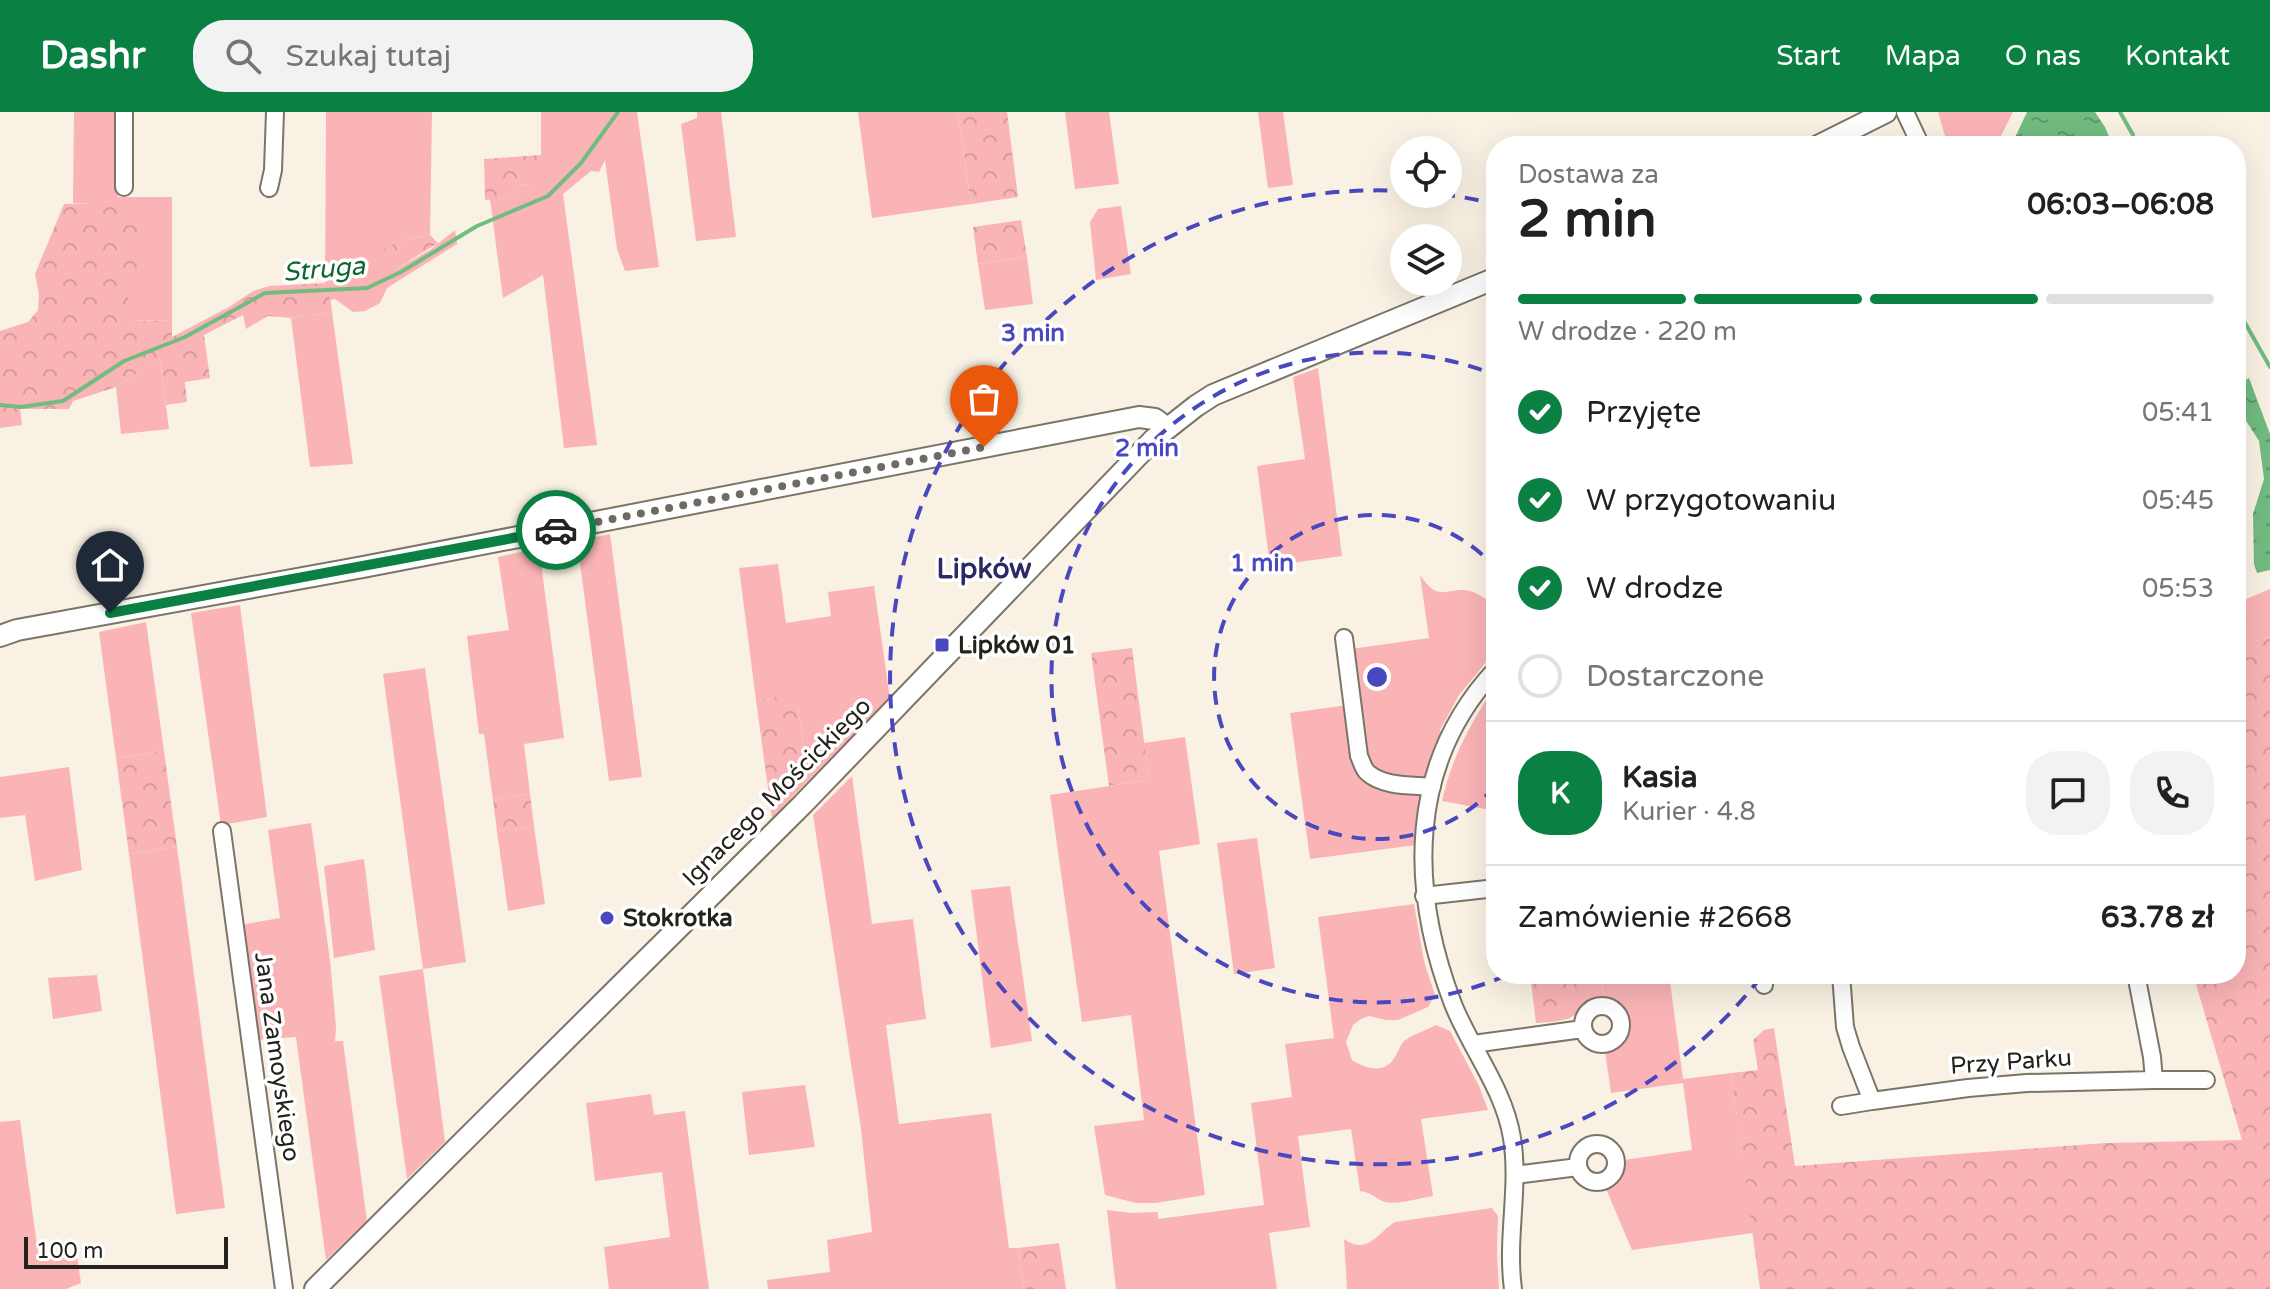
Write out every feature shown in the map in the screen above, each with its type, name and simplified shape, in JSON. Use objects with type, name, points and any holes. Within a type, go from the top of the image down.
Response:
[{"type":"street","points":[[124,112],[124,187]]},
{"type":"street","points":[[269,188],[273,170],[275,112]]},
{"type":"street","points":[[1838,136],[1886,112]]},
{"type":"street","points":[[1905,112],[1916,136]]},
{"type":"street","name":"Ignacego Mościckiego","points":[[315,1289],[803,804],[1167,428],[1213,395],[1486,282]]},
{"type":"street","points":[[0,636],[33,627],[389,562],[1139,417],[1155,419],[1167,428]]},
{"type":"street","points":[[1344,638],[1359,756],[1365,771],[1377,779],[1393,783],[1432,787]]},
{"type":"street","points":[[1486,681],[1466,706],[1440,758],[1426,816],[1422,862],[1424,896],[1434,946],[1454,1006],[1502,1103],[1512,1136],[1515,1175],[1510,1250],[1513,1289]]},
{"type":"street","name":"Jana Zamoyskiego","points":[[222,831],[284,1289]]},
{"type":"street","points":[[1424,896],[1486,889]]},
{"type":"street","points":[[1842,984],[1845,1027],[1872,1101]]},
{"type":"street","points":[[2138,984],[2154,1080]]},
{"type":"street","points":[[1473,1044],[1583,1029]]},
{"type":"street","name":"Przy Parku","points":[[1841,1106],[2027,1083],[2206,1080]]},
{"type":"street","points":[[1515,1175],[1578,1167]]},
{"type":"green space","points":[[74,112],[118,112],[118,197],[172,197],[172,320],[128,321],[128,280],[143,281],[118,219],[118,203],[73,203]]},
{"type":"green space","points":[[326,112],[432,112],[430,235],[400,241],[378,279],[430,250],[455,230],[457,244],[387,288],[380,303],[365,311],[353,312],[335,299],[331,300],[325,293]]},
{"type":"green space","points":[[541,112],[637,112],[659,267],[625,271],[617,249],[605,160],[599,172],[591,171],[563,194],[597,445],[564,448],[543,275],[503,298],[490,199],[511,198],[517,186],[541,186]]},
{"type":"green space","points":[[697,112],[721,112],[736,237],[696,241],[681,124],[697,118]]},
{"type":"green space","points":[[858,112],[958,112],[971,204],[872,218]]},
{"type":"green space","points":[[958,112],[1007,112],[1018,197],[971,204]]},
{"type":"green space","points":[[1065,112],[1109,112],[1119,184],[1075,189]]},
{"type":"green space","points":[[1258,112],[1283,112],[1293,185],[1268,188]]},
{"type":"green space","points":[[1938,112],[2013,112],[2001,136],[1945,136]]},
{"type":"green space","points":[[541,155],[541,187],[529,184],[517,186],[511,198],[485,200],[484,159]]},
{"type":"green space","points":[[118,202],[118,219],[144,227],[143,281],[128,281],[128,321],[172,320],[172,337],[253,291],[269,286],[325,283],[332,312],[291,318],[268,316],[246,329],[243,315],[204,335],[210,378],[185,382],[187,402],[166,405],[160,359],[116,387],[73,401],[69,409],[20,409],[22,425],[0,428],[0,331],[28,322],[38,310],[35,274],[64,204]]},
{"type":"green space","points":[[1121,206],[1131,274],[1096,280],[1090,222],[1098,209]]},
{"type":"green space","points":[[1021,220],[1027,257],[978,264],[973,227]]},
{"type":"green space","points":[[430,235],[438,243],[378,280],[378,252],[400,241]]},
{"type":"green space","points":[[1027,257],[1033,304],[985,310],[978,264]]},
{"type":"green space","points":[[332,312],[353,464],[310,467],[291,318]]},
{"type":"green space","points":[[160,359],[169,429],[121,434],[116,387]]},
{"type":"green space","points":[[1318,368],[1342,556],[1270,566],[1257,466],[1305,459],[1293,377]]},
{"type":"green space","points":[[610,534],[642,777],[609,781],[577,541]]},
{"type":"green space","points":[[539,548],[564,738],[524,744],[530,794],[493,800],[484,734],[479,734],[467,636],[509,630],[498,557]]},
{"type":"green space","points":[[778,564],[786,623],[831,616],[828,592],[874,586],[890,699],[808,781],[798,708],[784,699],[756,700],[739,568]]},
{"type":"green space","points":[[1420,575],[1433,590],[1465,590],[1486,599],[1486,662],[1459,695],[1440,730],[1444,733],[1429,776],[1425,780],[1378,772],[1366,761],[1351,649],[1429,638]]},
{"type":"green space","points":[[2270,589],[2270,637],[2256,641],[2246,621],[2246,599]]},
{"type":"green space","points":[[240,605],[267,817],[221,825],[191,613]]},
{"type":"green space","points":[[2246,621],[2256,641],[2270,637],[2270,1289],[1760,1289],[1731,1073],[1758,1070],[1753,1040],[1764,1030],[1774,1028],[1795,1166],[2106,1143],[2242,1140],[2196,984],[2246,984]]},
{"type":"green space","points":[[146,622],[164,751],[116,758],[99,632]]},
{"type":"green space","points":[[1132,648],[1149,780],[1109,786],[1091,653]]},
{"type":"green space","points":[[425,668],[466,962],[423,969],[383,674]]},
{"type":"green space","points":[[779,697],[791,700],[798,708],[808,781],[772,818],[756,700]]},
{"type":"green space","points":[[1486,700],[1486,809],[1442,801],[1449,774]]},
{"type":"green space","points":[[1348,705],[1355,759],[1420,792],[1423,797],[1416,845],[1310,859],[1290,713]]},
{"type":"green space","points":[[1185,737],[1200,844],[1159,851],[1205,1195],[1136,1203],[1105,1195],[1094,1126],[1144,1120],[1131,1015],[1082,1022],[1050,795],[1149,780],[1144,743]]},
{"type":"green space","points":[[164,751],[177,847],[129,854],[116,758]]},
{"type":"green space","points":[[69,767],[82,870],[35,881],[25,815],[0,818],[0,777]]},
{"type":"green space","points":[[852,776],[872,924],[913,919],[926,1019],[886,1025],[899,1124],[991,1113],[1009,1248],[1018,1248],[1024,1289],[768,1289],[767,1280],[830,1272],[827,1240],[872,1232],[861,1129],[813,815]]},
{"type":"green space","points":[[530,794],[534,826],[497,831],[493,800]]},
{"type":"green space","points":[[311,823],[330,960],[335,1041],[343,1041],[367,1221],[326,1260],[296,1037],[256,1040],[240,925],[280,918],[268,830]]},
{"type":"green space","points":[[534,826],[545,904],[508,911],[497,831]]},
{"type":"green space","points":[[1257,838],[1275,968],[1234,974],[1217,843]]},
{"type":"green space","points":[[177,847],[225,1208],[176,1214],[129,854]]},
{"type":"green space","points":[[364,859],[375,950],[334,958],[324,866]]},
{"type":"green space","points":[[1010,886],[1032,1041],[991,1048],[971,890]]},
{"type":"green space","points":[[1414,904],[1424,961],[1435,995],[1428,1007],[1398,1020],[1369,1016],[1361,1019],[1353,1025],[1346,1042],[1352,1060],[1364,1066],[1382,1068],[1392,1061],[1403,1042],[1414,1035],[1436,1025],[1450,1031],[1488,1110],[1421,1119],[1433,1196],[1391,1203],[1360,1191],[1351,1129],[1298,1136],[1310,1227],[1269,1233],[1277,1289],[1116,1289],[1107,1210],[1158,1212],[1158,1219],[1264,1205],[1251,1103],[1292,1097],[1285,1044],[1334,1038],[1318,917]]},
{"type":"green space","points":[[423,969],[445,1142],[407,1179],[379,976]]},
{"type":"green space","points":[[97,975],[102,1011],[53,1019],[48,978]]},
{"type":"green space","points":[[1531,984],[1603,984],[1602,999],[1587,1004],[1574,1016],[1536,1023]]},
{"type":"green space","points":[[1603,984],[1670,984],[1683,1079],[1731,1073],[1753,1233],[1632,1250],[1606,1189],[1620,1178],[1624,1160],[1692,1150],[1683,1083],[1611,1093],[1605,1051],[1622,1039],[1628,1022],[1621,1007],[1602,999]]},
{"type":"green space","points":[[805,1085],[815,1147],[749,1155],[742,1092]]},
{"type":"green space","points":[[651,1094],[654,1115],[685,1111],[709,1289],[609,1289],[604,1247],[670,1237],[662,1172],[595,1181],[586,1103]]},
{"type":"green space","points":[[20,1120],[39,1260],[77,1256],[81,1283],[66,1289],[0,1289],[0,1122]]},
{"type":"green space","points":[[1492,1208],[1498,1216],[1499,1289],[1347,1289],[1344,1239],[1352,1244],[1366,1244],[1395,1222]]},
{"type":"green space","points":[[1059,1243],[1066,1289],[1024,1289],[1018,1248]]},
{"type":"water","points":[[2027,112],[2095,112],[2109,136],[2016,136]]},
{"type":"water","points":[[2249,378],[2270,434],[2270,570],[2257,573],[2253,514],[2264,479],[2259,441],[2246,421],[2246,380]]},
{"type":"waterway","name":"Struga","points":[[0,405],[21,407],[63,401],[124,361],[185,337],[265,293],[367,288],[401,272],[477,226],[548,196],[581,163],[618,112]]},
{"type":"waterway","points":[[2120,112],[2133,136]]},
{"type":"waterway","points":[[2246,325],[2270,367]]},
{"type":"way so far","points":[[556,530],[984,447]]},
{"type":"place","name":"Lipków 01","points":[[942,645]]},
{"type":"place","name":"Stokrotka","points":[[607,918]]},
{"type":"district","name":"Lipków","points":[[984,569]]},
{"type":"route","points":[[110,613],[556,530]]}]
